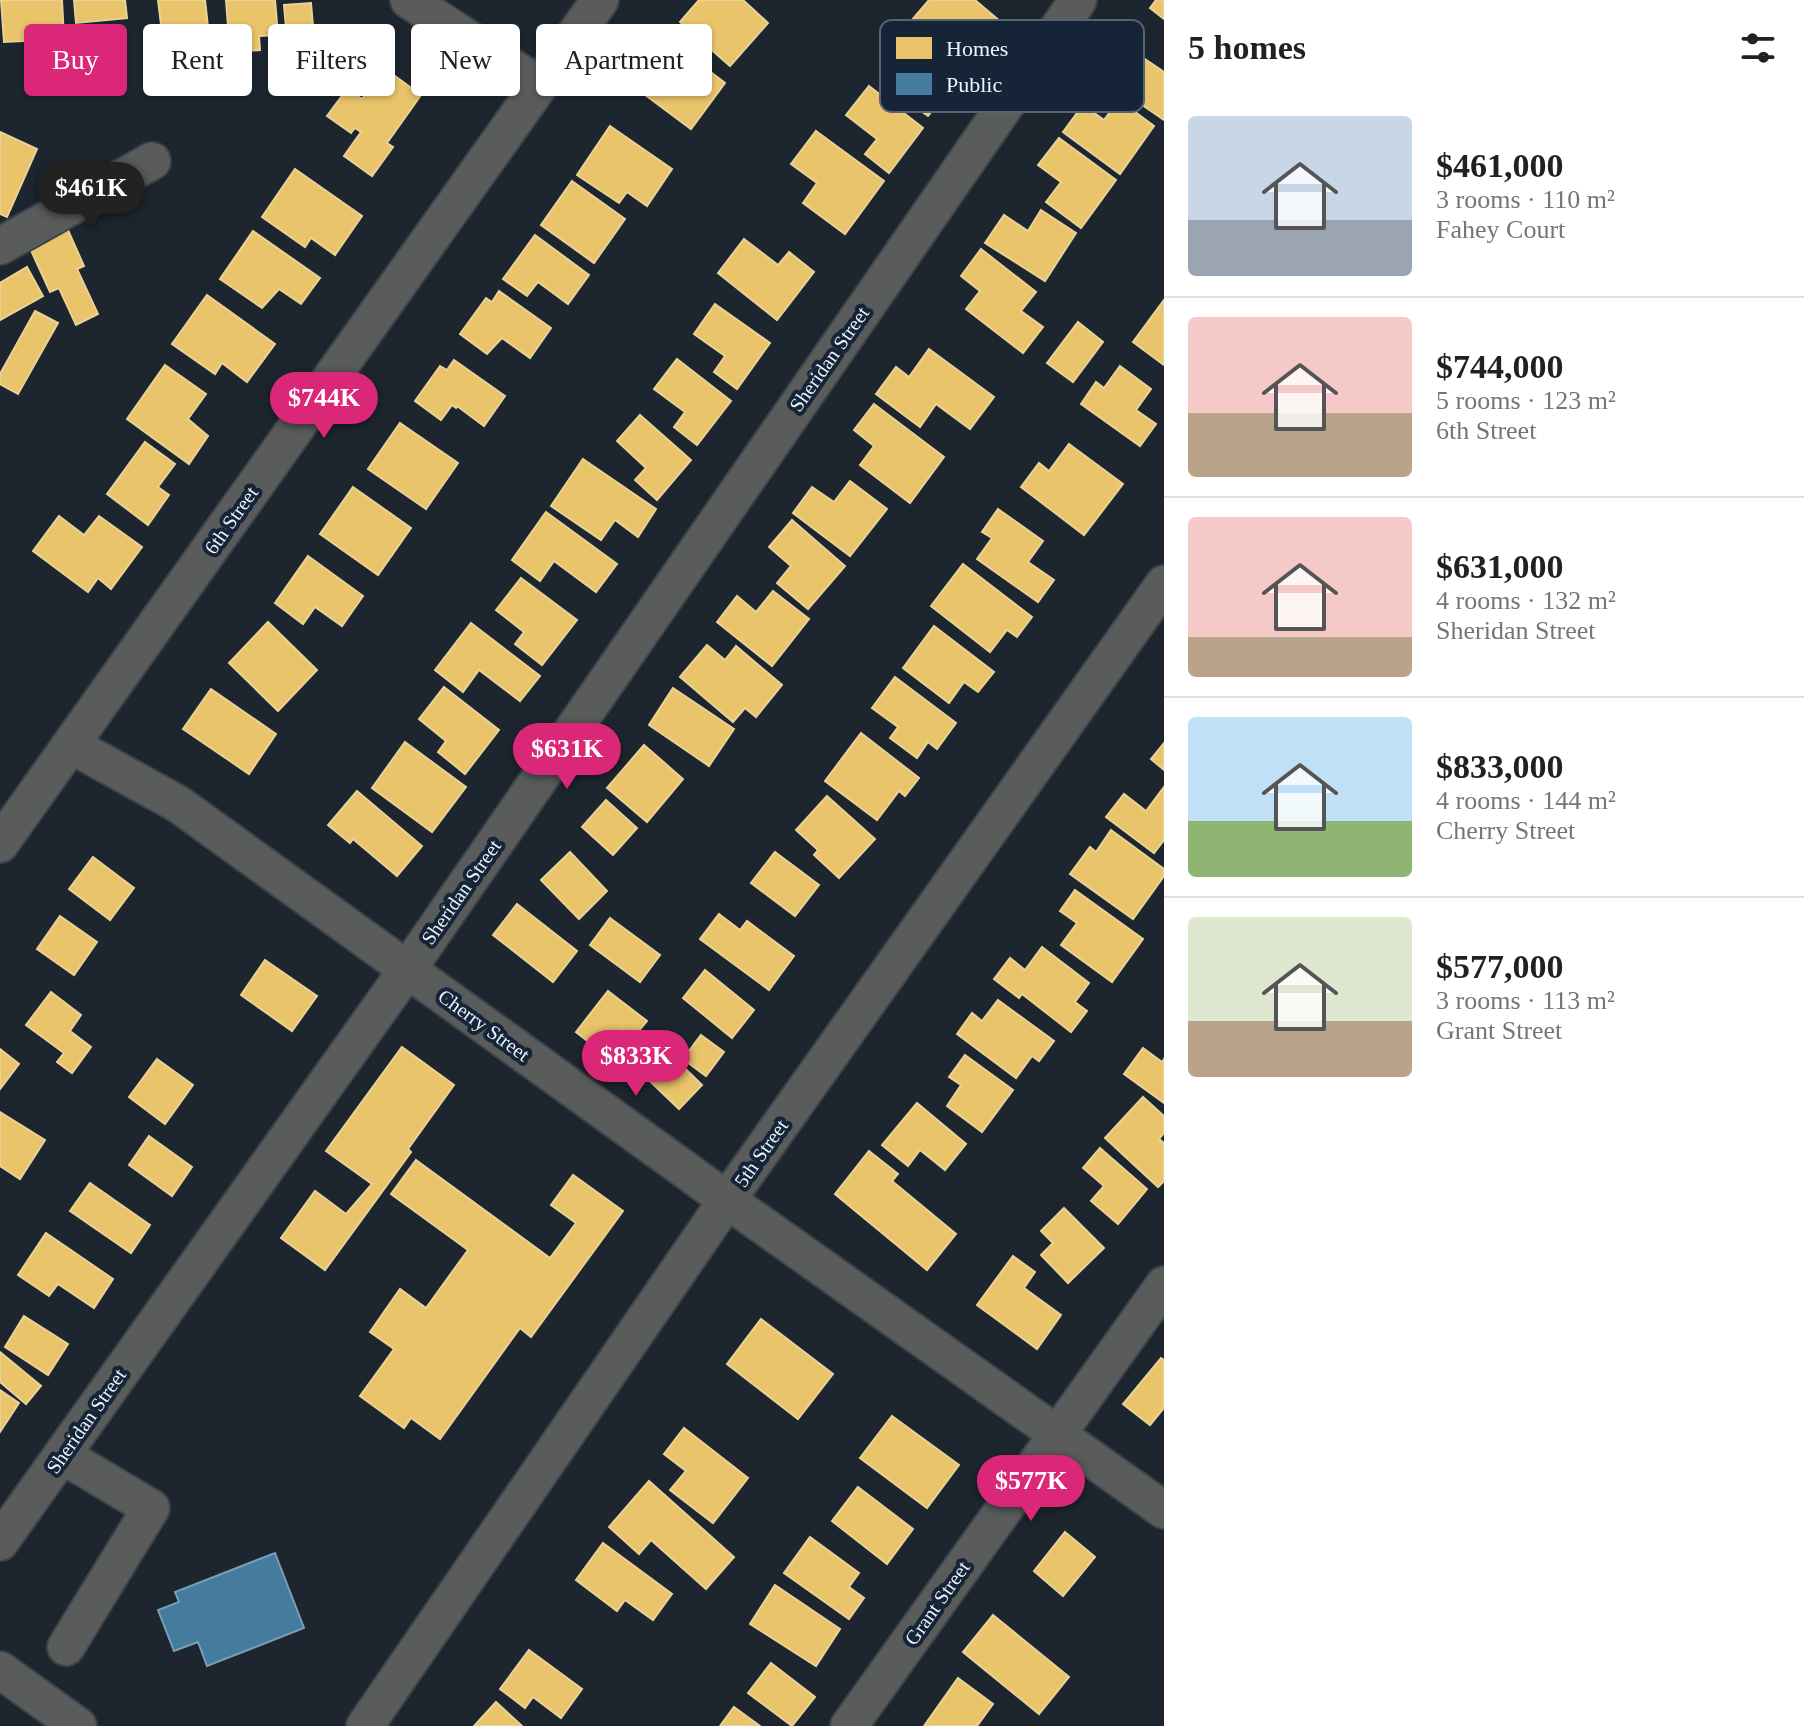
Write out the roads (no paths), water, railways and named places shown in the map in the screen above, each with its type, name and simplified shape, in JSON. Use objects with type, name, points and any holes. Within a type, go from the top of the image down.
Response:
[{"type":"street","points":[[409,0],[536,83]]},
{"type":"street","name":"6th Street","points":[[583,24],[600,0]]},
{"type":"street","name":"Sheridan Street","points":[[1064,20],[1078,0]]},
{"type":"street","name":"6th Street","points":[[0,844],[536,89]]},
{"type":"street","name":"Sheridan Street","points":[[0,1542],[407,970],[1001,112]]},
{"type":"street","points":[[0,246],[152,161]]},
{"type":"street","name":"5th Street","points":[[365,1726],[727,1200],[1164,584]]},
{"type":"street","name":"Cherry Street","points":[[71,745],[178,804],[1164,1510]]},
{"type":"street","name":"Grant Street","points":[[849,1726],[1164,1285]]},
{"type":"street","points":[[62,1455],[151,1508],[66,1647]]},
{"type":"street","points":[[0,1670],[78,1726]]}]
